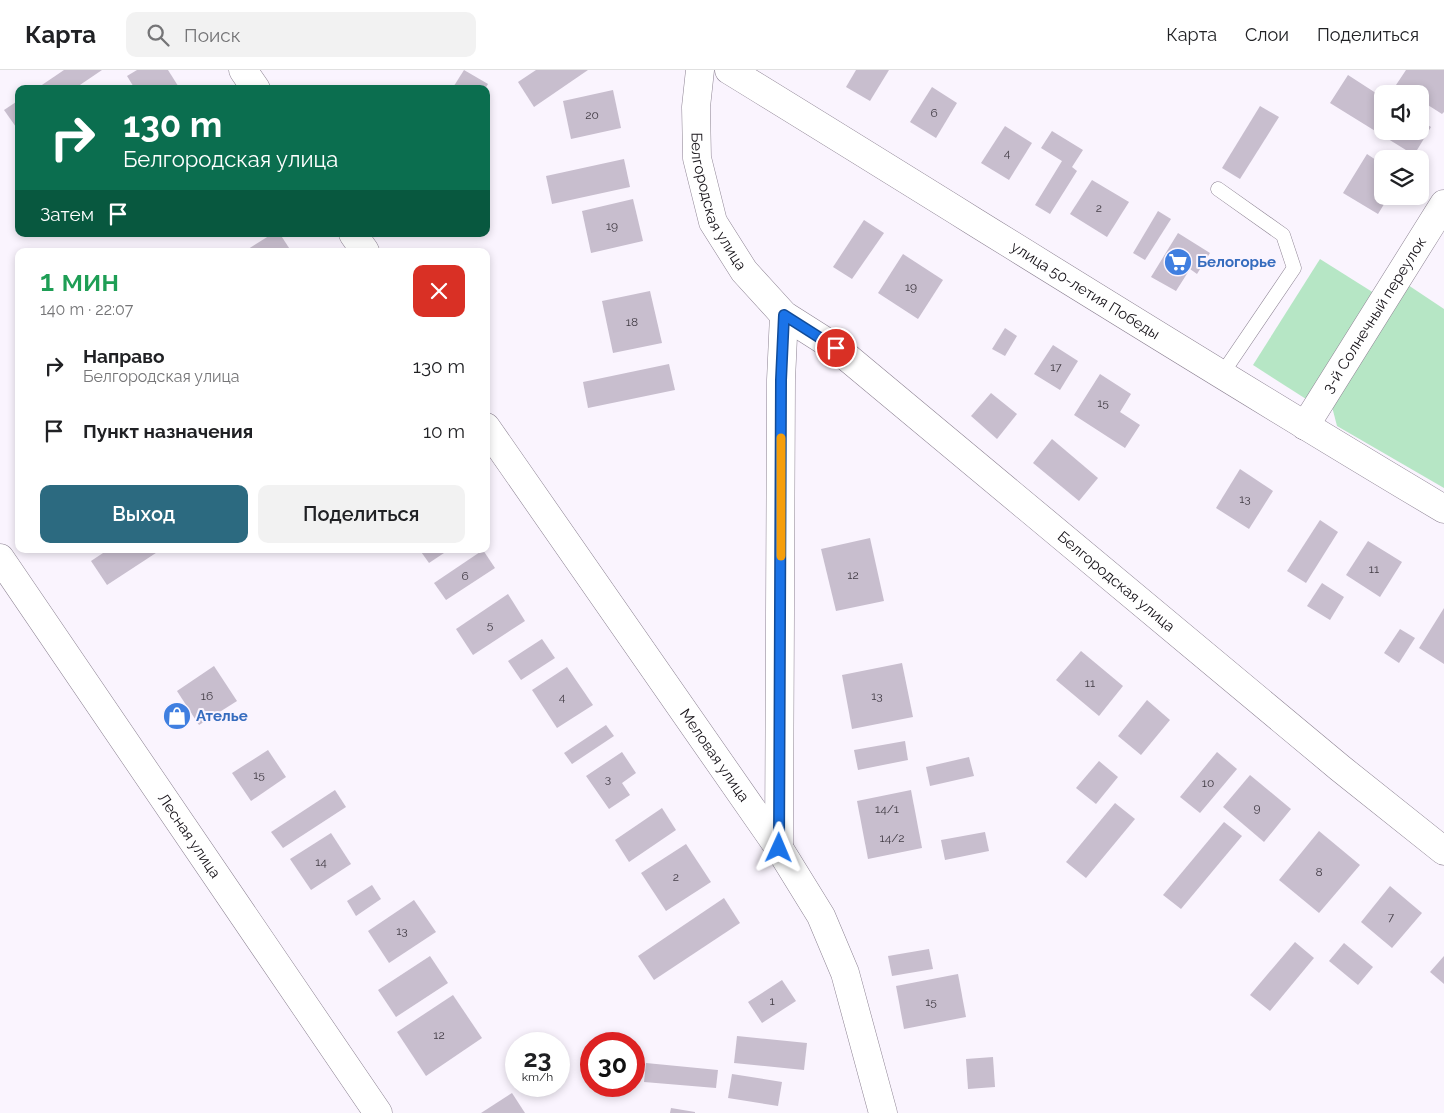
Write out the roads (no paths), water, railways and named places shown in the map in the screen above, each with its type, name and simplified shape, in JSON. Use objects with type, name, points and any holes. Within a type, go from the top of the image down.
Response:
[{"type":"street","points":[[243,70],[253,85]]},
{"type":"street","name":"Белгородская улица","points":[[700,70],[696,106],[697,158],[713,222],[744,271],[784,315],[836,348],[1340,768],[1444,851]]},
{"type":"street","name":"улица 50-летия Победы","points":[[728,70],[1305,426],[1444,509]]},
{"type":"street","name":"3-й Солнечный переулок","points":[[1305,426],[1444,204]]},
{"type":"street","points":[[355,237],[363,248]]},
{"type":"street","points":[[779,848],[781,390],[784,315]]},
{"type":"street","name":"Меловая улица","points":[[490,433],[779,848],[821,916],[845,973],[883,1113]]},
{"type":"street","name":"Лесная улица","points":[[0,558],[378,1113]]},
{"type":"lane","points":[[1218,189],[1283,235],[1294,268],[1222,374]]},
{"type":"place","name":"Белогорье","points":[[1178,262]]},
{"type":"place","name":"Ателье","points":[[177,716]]}]
